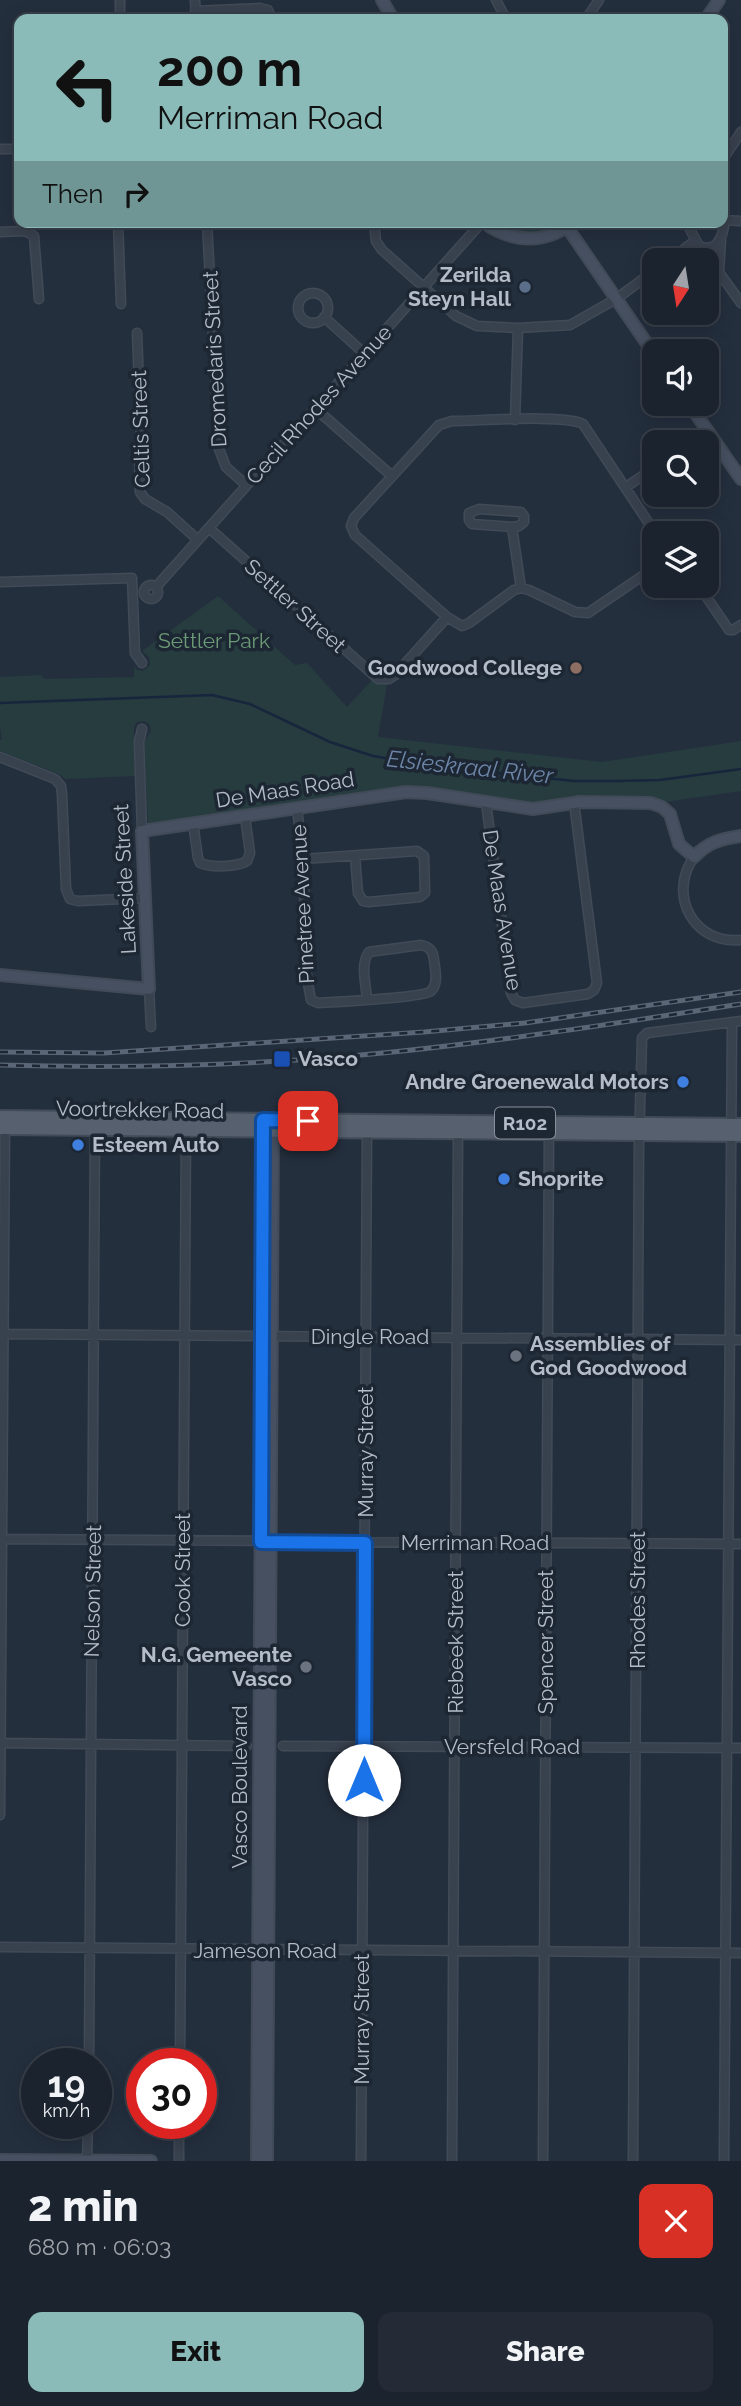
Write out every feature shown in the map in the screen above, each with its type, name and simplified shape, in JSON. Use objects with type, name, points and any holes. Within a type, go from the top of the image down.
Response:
[{"type":"main road","name":"Voortrekker Road","points":[[3,1123],[736,1130]]},
{"type":"street","points":[[205,14],[260,8],[268,10],[270,14]]},
{"type":"street","points":[[728,151],[741,132]]},
{"type":"street","points":[[118,228],[121,304]]},
{"type":"street","name":"Dromedaris Street","points":[[207,228],[219,449],[226,467],[246,485]]},
{"type":"street","points":[[374,228],[379,247],[424,288],[466,322],[474,325],[519,328],[570,325],[616,299],[642,280]]},
{"type":"street","name":"Cecil Rhodes Avenue","points":[[156,587],[478,228]]},
{"type":"street","points":[[492,228],[502,234],[524,239],[547,237],[564,228]]},
{"type":"street","points":[[572,228],[644,339]]},
{"type":"street","points":[[689,228],[700,248]]},
{"type":"street","points":[[723,228],[719,272],[741,303]]},
{"type":"street","points":[[0,232],[25,231],[34,236],[38,299]]},
{"type":"street","points":[[690,248],[697,244],[711,248],[721,240]]},
{"type":"street","points":[[324,317],[366,355]]},
{"type":"street","points":[[515,420],[519,328]]},
{"type":"street","name":"Celtis Street","points":[[137,333],[140,492],[145,499],[167,512],[198,540]]},
{"type":"street","points":[[316,409],[392,476]]},
{"type":"street","points":[[642,577],[586,614],[575,612],[521,588],[514,590],[467,625],[459,625],[352,531],[354,518],[392,476],[439,425],[452,421],[552,418],[577,421],[586,429],[648,521]]},
{"type":"street","points":[[719,447],[741,479]]},
{"type":"street","points":[[626,487],[642,476]]},
{"type":"street","points":[[479,509],[521,512],[525,519],[523,524],[512,527],[471,524],[468,515],[479,509]]},
{"type":"street","points":[[512,527],[521,588]]},
{"type":"street","name":"Settler Street","points":[[209,528],[378,679],[385,680],[395,675],[447,617]]},
{"type":"street","points":[[0,582],[132,578],[135,653],[142,663]]},
{"type":"street","points":[[707,598],[729,630],[737,628]]},
{"type":"street","name":"Lakeside Street","points":[[142,729],[139,741],[151,1027]]},
{"type":"street","points":[[0,757],[51,776],[61,786],[66,889],[70,899],[78,901],[146,898]]},
{"type":"street","name":"De Maas Road","points":[[142,831],[406,792],[537,809],[574,802],[647,803],[659,805],[670,814],[679,844],[694,857]]},
{"type":"street","name":"De Maas Avenue","points":[[486,802],[511,993],[515,1000],[523,1003],[588,994],[594,990],[597,983],[574,802]]},
{"type":"street","name":"Pinetree Avenue","points":[[298,808],[303,859],[307,978],[311,1000],[318,1003],[367,999]]},
{"type":"street","points":[[193,823],[201,863],[209,866],[240,864],[247,861],[250,853],[245,816]]},
{"type":"street","points":[[741,836],[716,841],[705,847],[694,857],[683,883],[683,898],[688,912],[701,929],[731,941],[741,940]]},
{"type":"street","points":[[303,859],[420,851],[425,862],[425,893],[420,897],[363,901],[358,893],[355,856]]},
{"type":"street","points":[[421,945],[432,951],[436,980],[430,992],[367,999],[364,965],[369,952],[421,945]]},
{"type":"street","points":[[0,975],[149,989]]},
{"type":"street","points":[[724,2161],[729,1339],[736,1130],[736,1021]]},
{"type":"street","name":"Rhodes Street","points":[[633,2161],[642,1038],[648,1034],[736,1021]]},
{"type":"street","points":[[0,1815],[3,1123]]},
{"type":"street","name":"Nelson Street","points":[[89,2048],[95,1123]]},
{"type":"street","name":"Cook Street","points":[[180,2048],[186,1124]]},
{"type":"street","name":"Vasco Boulevard","points":[[257,2161],[263,1951],[268,1125]]},
{"type":"street","name":"Murray Street","points":[[361,2161],[367,1126]]},
{"type":"street","name":"Riebeek Street","points":[[452,2161],[458,1127]]},
{"type":"street","name":"Spencer Street","points":[[543,2161],[549,1128]]},
{"type":"street","name":"Dingle Road","points":[[2,1334],[741,1340]]},
{"type":"street","name":"Merriman Road","points":[[1,1539],[741,1544]]},
{"type":"street","points":[[0,1743],[247,1746]]},
{"type":"street","name":"Versfeld Road","points":[[284,1746],[741,1748]]},
{"type":"street","name":"Jameson Road","points":[[0,1947],[181,1951],[741,1953]]},
{"type":"street","name":"Vasco Boulevard","points":[[263,1951],[267,2161]]},
{"type":"street","points":[[87,2161],[88,2139]]},
{"type":"street","points":[[179,2139],[179,2161]]},
{"type":"street","points":[[0,2160],[151,2161]]},
{"type":"green space","points":[[257,11],[265,14],[207,14]]},
{"type":"green space","points":[[505,228],[553,228],[537,233]]},
{"type":"green space","name":"Settler Park","points":[[218,596],[295,665],[307,663],[347,707],[372,680],[387,684],[378,737],[602,762],[741,741],[741,791],[665,802],[650,798],[581,797],[532,805],[425,789],[148,826],[144,742],[151,731],[150,725],[145,721],[137,722],[134,727],[135,776],[65,779],[59,774],[0,751],[0,677],[134,677],[134,666],[143,671],[150,665],[149,657],[142,651]]},
{"type":"waterway","name":"Elsieskraal River","points":[[0,703],[212,695],[250,704],[330,742],[373,756],[431,766],[574,781],[660,780],[741,769]]},
{"type":"railway","points":[[0,1052],[104,1053],[424,1032],[525,1023],[741,992]]},
{"type":"railway","points":[[0,1065],[197,1065],[344,1056],[524,1036],[741,1004]]},
{"type":"place","name":"Zerilda Steyn Hall","points":[[525,287]]},
{"type":"place","name":"Goodwood College","points":[[576,668]]},
{"type":"place","name":"Vasco","points":[[282,1059]]},
{"type":"place","name":"Andre Groenewald Motors","points":[[683,1082]]},
{"type":"place","name":"Esteem Auto","points":[[78,1145]]},
{"type":"place","name":"Shoprite","points":[[504,1179]]},
{"type":"place","name":"Assemblies of God Goodwood","points":[[516,1356]]},
{"type":"place","name":"N.G. Gemeente Vasco","points":[[306,1667]]},
{"type":"route","points":[[308,1121],[263,1120],[261,1542],[365,1543],[364,1780]]}]
